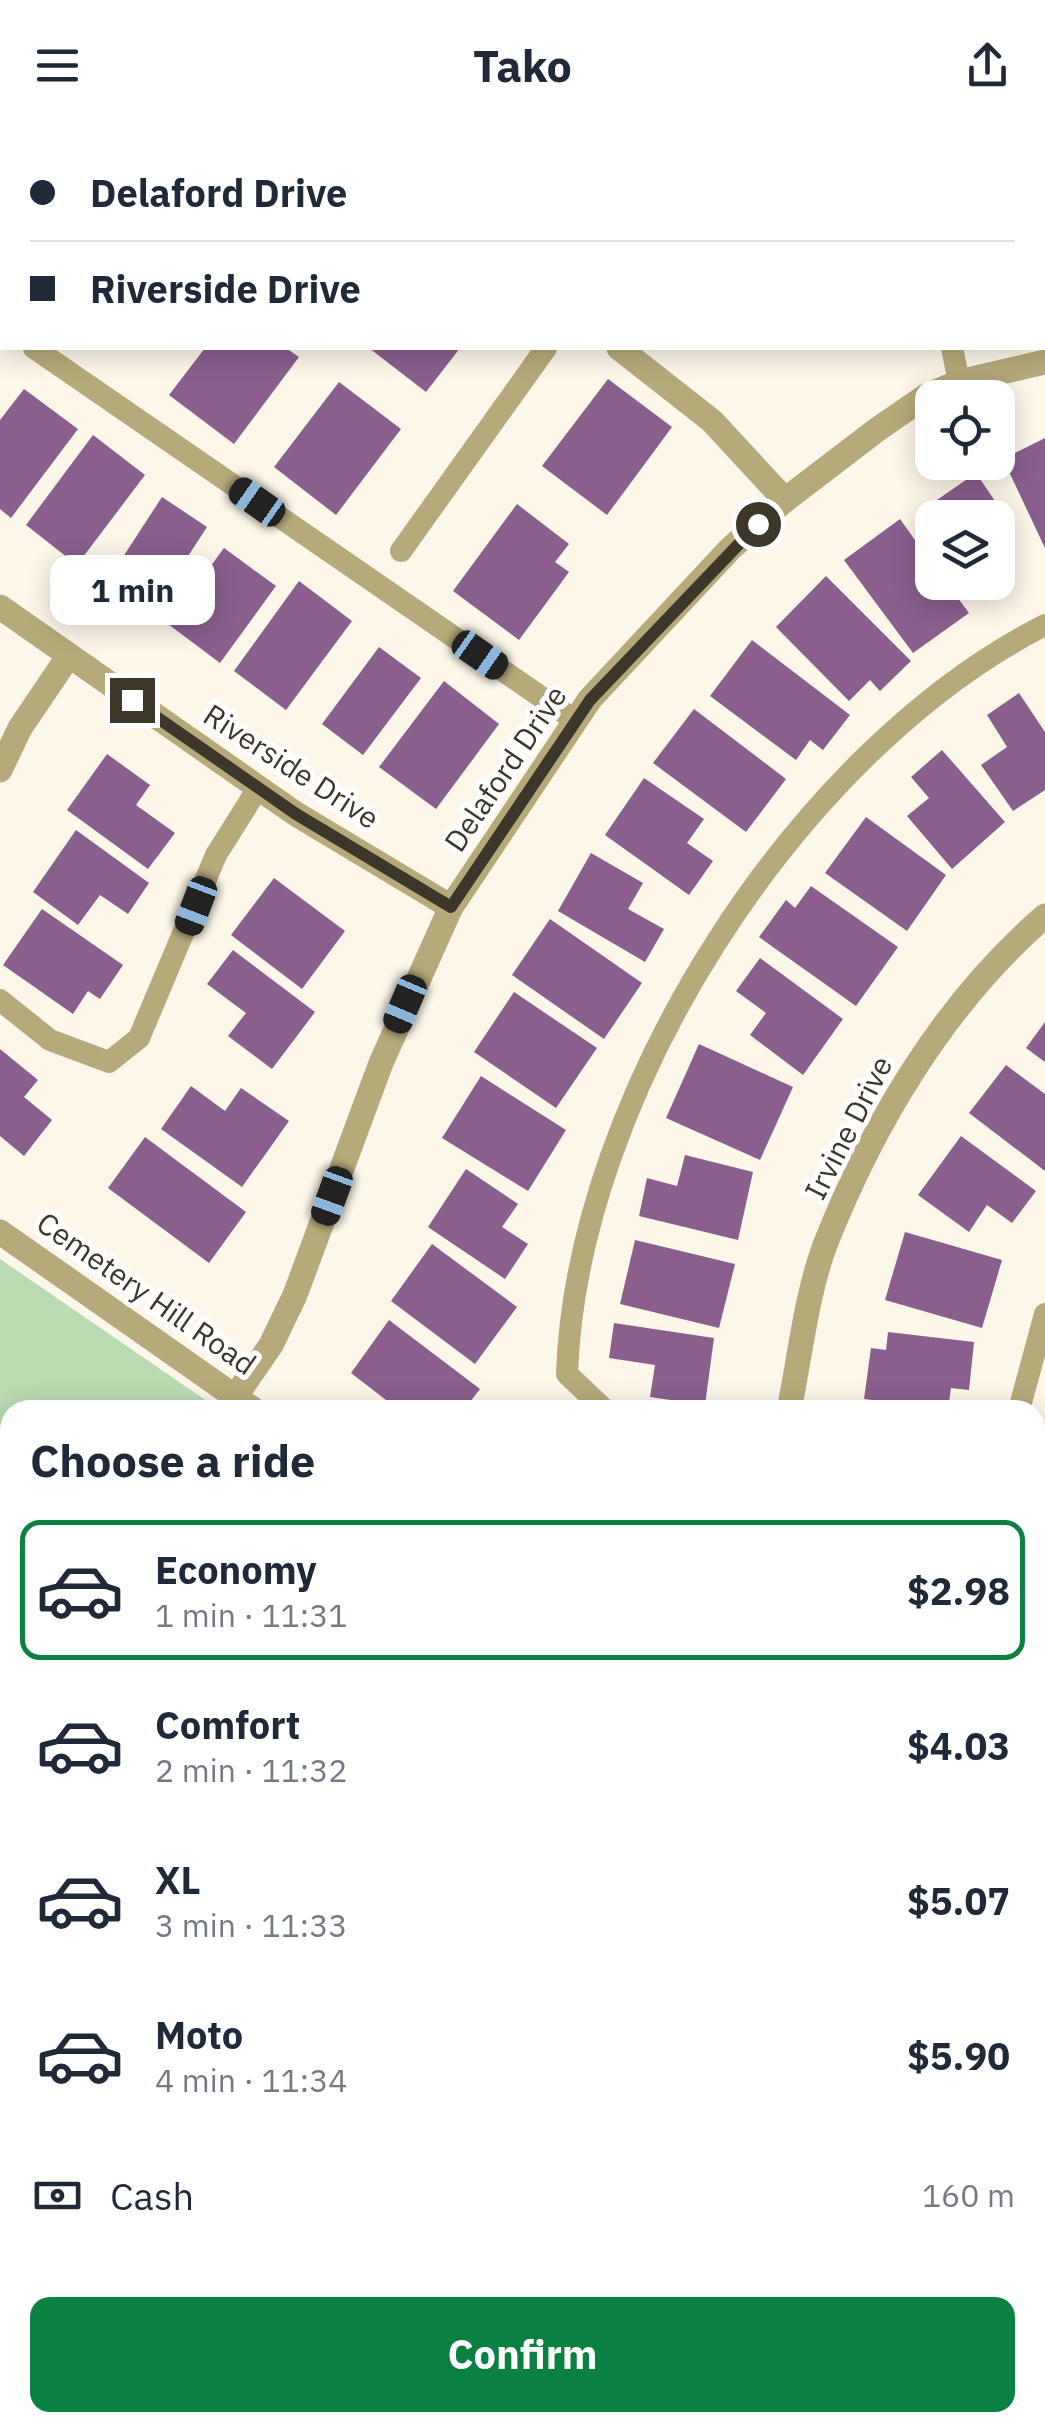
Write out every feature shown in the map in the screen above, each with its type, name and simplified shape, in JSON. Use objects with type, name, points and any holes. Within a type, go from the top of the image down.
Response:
[{"type":"street","points":[[622,350],[712,421],[785,500]]},
{"type":"street","name":"Delaford Drive","points":[[968,380],[1045,362]]},
{"type":"street","name":"Delaford Drive","points":[[247,1400],[295,1295],[381,1063],[451,907],[590,700],[730,549],[785,500],[915,404]]},
{"type":"street","name":"Riverside Drive","points":[[0,607],[258,788],[451,907]]},
{"type":"street","points":[[0,770],[20,728],[68,657]]},
{"type":"street","name":"Irvine Drive","points":[[791,1400],[824,1248],[880,1126],[922,1057],[970,994],[1045,916]]},
{"type":"street","name":"Cemetery Hill Road","points":[[0,1232],[239,1400]]},
{"type":"lane","points":[[37,350],[576,721]]},
{"type":"lane","points":[[401,552],[545,350]]},
{"type":"lane","points":[[952,350],[959,380]]},
{"type":"lane","points":[[594,1400],[567,1374],[569,1317],[607,1166],[649,1062],[689,989],[774,860],[881,743],[959,674],[1045,625]]},
{"type":"lane","points":[[0,1000],[50,1040],[110,1062],[139,1038],[216,855],[258,788]]},
{"type":"lane","points":[[1022,1400],[1045,1314]]},
{"type":"green space","points":[[0,1259],[205,1400],[0,1400]]},
{"type":"building","points":[[203,350],[289,350],[299,357],[234,444],[169,395]]},
{"type":"building","points":[[372,350],[458,350],[426,392]]},
{"type":"building","points":[[608,379],[672,427],[607,515],[542,466]]},
{"type":"building","points":[[339,382],[401,429],[336,515],[274,467]]},
{"type":"building","points":[[24,389],[78,429],[11,518],[0,509],[0,420]]},
{"type":"building","points":[[93,435],[145,475],[77,565],[26,525]]},
{"type":"building","points":[[1045,438],[1045,548],[1013,480],[1015,453]]},
{"type":"building","points":[[966,480],[981,480],[994,500],[937,500]]},
{"type":"building","points":[[162,497],[207,527],[151,613],[106,583]]},
{"type":"building","points":[[517,504],[569,544],[555,562],[569,572],[519,640],[453,591]]},
{"type":"building","points":[[900,519],[915,540],[915,600],[959,600],[969,613],[913,653],[844,560]]},
{"type":"building","points":[[224,548],[276,586],[220,663],[168,624]]},
{"type":"building","points":[[826,576],[911,661],[880,691],[870,680],[849,701],[776,627]]},
{"type":"building","points":[[299,581],[352,621],[286,710],[234,671]]},
{"type":"building","points":[[752,640],[850,715],[823,750],[810,740],[796,760],[710,696]]},
{"type":"building","points":[[379,647],[421,678],[363,755],[322,724]]},
{"type":"building","points":[[444,681],[499,724],[436,809],[379,767]]},
{"type":"building","points":[[1019,693],[1045,732],[1045,790],[1013,811],[981,765],[1007,747],[987,715]]},
{"type":"building","points":[[694,709],[786,779],[746,832],[653,763]]},
{"type":"building","points":[[942,750],[1005,822],[952,869],[907,816],[929,798],[911,777]]},
{"type":"building","points":[[107,754],[150,785],[136,805],[175,833],[148,869],[67,810]]},
{"type":"building","points":[[644,778],[704,819],[687,843],[713,861],[689,895],[605,835]]},
{"type":"building","points":[[866,817],[946,875],[907,931],[825,873]]},
{"type":"building","points":[[76,830],[149,883],[128,914],[100,895],[78,925],[33,892]]},
{"type":"building","points":[[591,853],[643,883],[628,909],[664,929],[645,962],[558,911]]},
{"type":"building","points":[[274,878],[345,931],[302,989],[231,935]]},
{"type":"building","points":[[811,886],[898,947],[856,1006],[759,937],[786,900],[795,908]]},
{"type":"building","points":[[42,909],[123,965],[100,999],[88,991],[73,1014],[3,965]]},
{"type":"building","points":[[550,919],[642,983],[604,1039],[512,975]]},
{"type":"building","points":[[233,950],[315,1012],[272,1069],[228,1036],[246,1013],[207,984]]},
{"type":"building","points":[[760,958],[843,1019],[803,1075],[750,1035],[766,1013],[736,991]]},
{"type":"building","points":[[514,992],[597,1048],[556,1108],[474,1052]]},
{"type":"building","points":[[1045,1022],[1045,1062],[1026,1048]]},
{"type":"building","points":[[699,1044],[793,1087],[760,1160],[666,1118]]},
{"type":"building","points":[[0,1049],[38,1080],[24,1097],[52,1120],[24,1156],[0,1136]]},
{"type":"building","points":[[1006,1065],[1045,1094],[1045,1171],[969,1113]]},
{"type":"building","points":[[481,1076],[566,1130],[528,1191],[442,1138]]},
{"type":"building","points":[[191,1086],[225,1111],[241,1088],[289,1121],[242,1187],[161,1129]]},
{"type":"building","points":[[961,1136],[1036,1191],[1012,1223],[987,1205],[969,1232],[918,1195]]},
{"type":"building","points":[[145,1137],[246,1212],[209,1263],[108,1188]]},
{"type":"building","points":[[685,1155],[753,1172],[738,1240],[639,1216],[647,1178],[677,1186]]},
{"type":"building","points":[[466,1169],[518,1204],[502,1227],[528,1244],[505,1279],[428,1227]]},
{"type":"building","points":[[905,1232],[1002,1260],[982,1328],[885,1300]]},
{"type":"building","points":[[635,1240],[735,1264],[719,1328],[620,1304]]},
{"type":"building","points":[[432,1244],[517,1307],[475,1364],[391,1301]]},
{"type":"building","points":[[389,1320],[480,1389],[472,1400],[386,1400],[351,1373]]},
{"type":"building","points":[[614,1323],[714,1338],[706,1400],[650,1397],[655,1365],[609,1358]]},
{"type":"building","points":[[888,1332],[974,1342],[969,1390],[951,1388],[949,1400],[864,1399],[871,1348],[886,1350]]},
{"type":"route","points":[[132,700],[296,814],[451,907],[590,700],[758,524]]}]
